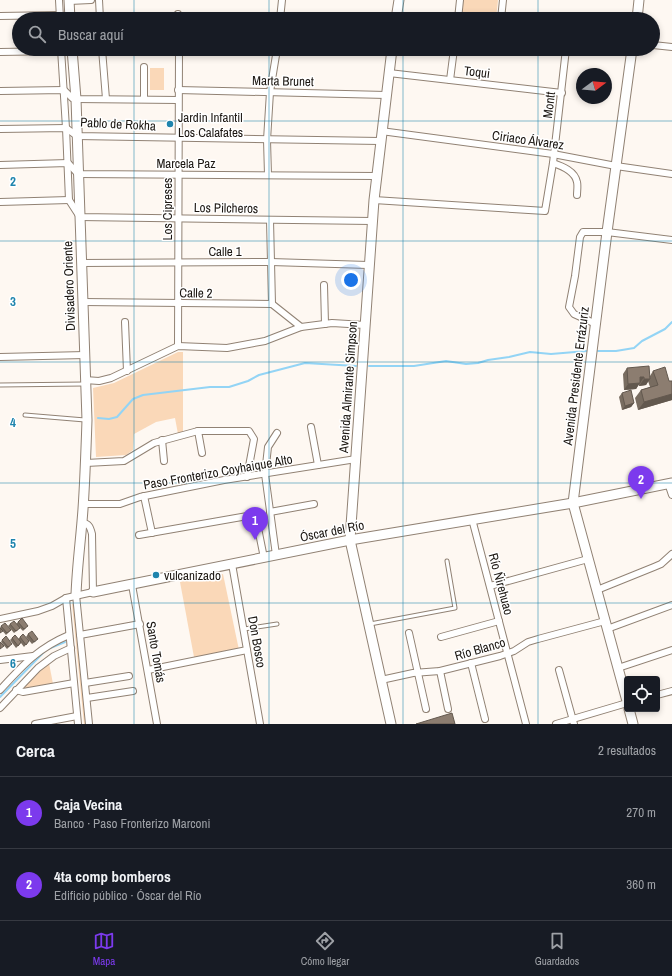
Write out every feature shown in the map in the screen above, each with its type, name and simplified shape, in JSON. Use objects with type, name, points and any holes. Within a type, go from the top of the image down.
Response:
[{"type":"street","points":[[59,0],[60,12]]},
{"type":"street","points":[[70,12],[69,1],[91,0]]},
{"type":"street","points":[[99,0],[100,12]]},
{"type":"street","points":[[281,12],[282,0]]},
{"type":"street","points":[[397,12],[398,0]]},
{"type":"street","points":[[459,12],[460,0]]},
{"type":"street","points":[[502,12],[503,0]]},
{"type":"street","points":[[638,12],[639,0]]},
{"type":"street","points":[[0,16],[12,16]]},
{"type":"street","points":[[660,46],[672,47]]},
{"type":"street","points":[[0,52],[12,52]]},
{"type":"street","points":[[62,56],[69,200],[80,217]]},
{"type":"street","name":"Divisadero Oriente","points":[[73,56],[76,99],[81,263],[86,355],[87,420],[86,463],[76,595]]},
{"type":"street","points":[[103,56],[106,99]]},
{"type":"street","name":"Los Cipreses","points":[[178,346],[177,262],[179,56]]},
{"type":"street","points":[[268,175],[267,140],[270,92],[276,56]]},
{"type":"street","name":"Avenida Almirante Simpson","points":[[391,56],[381,131],[368,264],[350,540],[391,724]]},
{"type":"street","points":[[450,80],[453,56]]},
{"type":"street","name":"Montt","points":[[374,200],[545,211],[554,154],[565,56]]},
{"type":"street","name":"Avenida Presidente Errázuriz","points":[[624,691],[573,503],[631,56]]},
{"type":"street","points":[[144,67],[144,100]]},
{"type":"street","name":"Toqui","points":[[390,73],[562,93]]},
{"type":"street","points":[[0,91],[64,90],[72,98],[76,99],[178,100]]},
{"type":"street","name":"Marta Brunet","points":[[178,90],[386,95]]},
{"type":"street","name":"Pablo de Rokha","points":[[0,130],[66,128],[77,136],[380,142]]},
{"type":"street","name":"Ciriaco Álvarez","points":[[381,131],[554,154],[616,166],[672,174]]},
{"type":"street","points":[[0,165],[68,163],[78,174]]},
{"type":"street","points":[[552,163],[566,168],[572,173],[577,181],[577,195]]},
{"type":"street","name":"Marcela Paz","points":[[78,174],[376,176]]},
{"type":"street","points":[[0,202],[69,200]]},
{"type":"street","name":"Los Pilcheros","points":[[80,217],[372,221]]},
{"type":"street","points":[[270,220],[272,304],[301,327]]},
{"type":"street","points":[[596,324],[574,314],[569,307],[580,237],[583,232],[607,232],[672,240]]},
{"type":"street","name":"Calle 1","points":[[81,263],[271,262],[368,264]]},
{"type":"street","points":[[324,285],[325,324]]},
{"type":"street","name":"Calle 2","points":[[83,302],[272,304]]},
{"type":"street","points":[[125,322],[127,371]]},
{"type":"street","points":[[86,382],[111,378],[178,346],[227,348],[265,341],[301,327],[332,323],[365,325]]},
{"type":"street","points":[[0,357],[86,355]]},
{"type":"street","points":[[310,427],[318,465]]},
{"type":"street","points":[[86,463],[124,461],[154,443],[198,431],[249,431],[254,439],[247,477]]},
{"type":"street","points":[[198,431],[202,453]]},
{"type":"street","points":[[276,555],[265,474],[268,446],[277,433]]},
{"type":"street","points":[[162,440],[164,461]]},
{"type":"street","name":"Paso Fronterizo Coyhaique Alto","points":[[83,504],[120,504],[144,496],[356,459]]},
{"type":"street","points":[[670,483],[672,495]]},
{"type":"street","name":"Óscar del Río","points":[[0,618],[38,611],[76,595],[132,585],[350,540],[573,503],[670,483]]},
{"type":"street","points":[[144,496],[152,533]]},
{"type":"street","points":[[270,512],[314,504]]},
{"type":"street","points":[[139,535],[253,514],[256,518],[264,558]]},
{"type":"street","name":"Río Ñirehuao","points":[[472,519],[526,724]]},
{"type":"street","points":[[81,522],[90,526],[92,534],[93,592]]},
{"type":"street","points":[[597,590],[661,564],[672,554]]},
{"type":"street","points":[[490,586],[588,559]]},
{"type":"street","name":"Don Bosco","points":[[232,564],[260,724]]},
{"type":"street","name":"Santo Tomás","points":[[132,585],[157,724]]},
{"type":"street","points":[[76,595],[89,724]]},
{"type":"street","points":[[66,598],[78,724]]},
{"type":"street","name":"Río Blanco","points":[[381,680],[418,672],[440,671],[508,654],[528,642],[538,639],[606,625],[672,605]]},
{"type":"street","points":[[441,637],[499,621]]},
{"type":"street","points":[[80,635],[140,624]]},
{"type":"street","points":[[409,633],[426,709]]},
{"type":"street","points":[[0,690],[33,656],[54,641],[70,634]]},
{"type":"street","points":[[0,708],[38,668],[54,656],[71,648]]},
{"type":"street","points":[[148,670],[247,650]]},
{"type":"street","points":[[618,668],[672,650]]},
{"type":"street","points":[[0,660],[33,656]]},
{"type":"street","points":[[471,663],[485,719]]},
{"type":"street","points":[[559,670],[573,722]]},
{"type":"street","points":[[440,671],[448,709]]},
{"type":"street","points":[[85,683],[129,676]]},
{"type":"street","points":[[16,690],[23,692],[74,683]]},
{"type":"street","points":[[87,698],[133,691]]},
{"type":"street","points":[[660,694],[672,691]]},
{"type":"street","points":[[556,724],[573,722],[624,703]]},
{"type":"street","points":[[630,712],[633,724]]},
{"type":"street","points":[[35,724],[77,716]]},
{"type":"lane","points":[[0,385],[86,382]]},
{"type":"lane","points":[[25,415],[87,420]]},
{"type":"lane","points":[[369,624],[455,608],[447,562]]},
{"type":"lane","points":[[244,629],[277,624]]},
{"type":"shaded area","points":[[463,0],[498,0],[497,12],[462,12]]},
{"type":"shaded area","points":[[150,68],[164,68],[164,90],[150,90]]},
{"type":"shaded area","points":[[178,352],[183,352],[183,432],[178,434],[175,418],[156,422],[134,434],[133,450],[126,455],[96,457],[93,388],[114,383]]},
{"type":"shaded area","points":[[223,574],[239,650],[194,657],[180,582]]},
{"type":"shaded area","points":[[74,602],[88,724],[84,724],[72,604]]},
{"type":"shaded area","points":[[49,663],[53,684],[26,689],[24,687],[40,669]]},
{"type":"building","points":[[649,366],[650,379],[640,377],[640,383],[628,384],[627,368]]},
{"type":"building","points":[[665,367],[669,381],[672,381],[672,394],[644,402],[641,390],[658,385],[653,371]]},
{"type":"building","points":[[631,390],[634,403],[625,406],[622,393]]},
{"type":"building","points":[[22,618],[28,626],[24,629],[18,622]]},
{"type":"building","points":[[14,621],[20,628],[16,631],[10,624]]},
{"type":"building","points":[[5,623],[11,630],[7,633],[1,626]]},
{"type":"building","points":[[32,631],[38,639],[34,642],[28,634]]},
{"type":"building","points":[[23,634],[29,641],[26,645],[20,637]]},
{"type":"building","points":[[15,635],[21,642],[18,646],[12,638]]},
{"type":"building","points":[[6,636],[12,644],[8,647],[2,640]]},
{"type":"building","points":[[0,642],[4,646],[0,649]]},
{"type":"building","points":[[452,713],[455,724],[416,724]]},
{"type":"waterway","points":[[598,351],[616,351],[634,348],[642,341],[665,329],[672,322]]},
{"type":"waterway","points":[[369,366],[414,366],[446,361],[466,364],[478,363],[530,352],[551,354],[587,351]]},
{"type":"waterway","points":[[98,418],[109,419],[117,417],[133,399],[143,395],[210,387],[229,387],[248,381],[259,375],[305,363],[356,366]]},
{"type":"waterway","points":[[48,649],[65,642]]},
{"type":"waterway","points":[[0,697],[44,652]]},
{"type":"place","name":"Jardin Infantil Los Calafates","points":[[170,124]]},
{"type":"place","name":"4ta comp bomberos","points":[[641,499]]},
{"type":"place","name":"Caja Vecina","points":[[255,540]]},
{"type":"place","name":"vulcanizado","points":[[156,575]]}]
